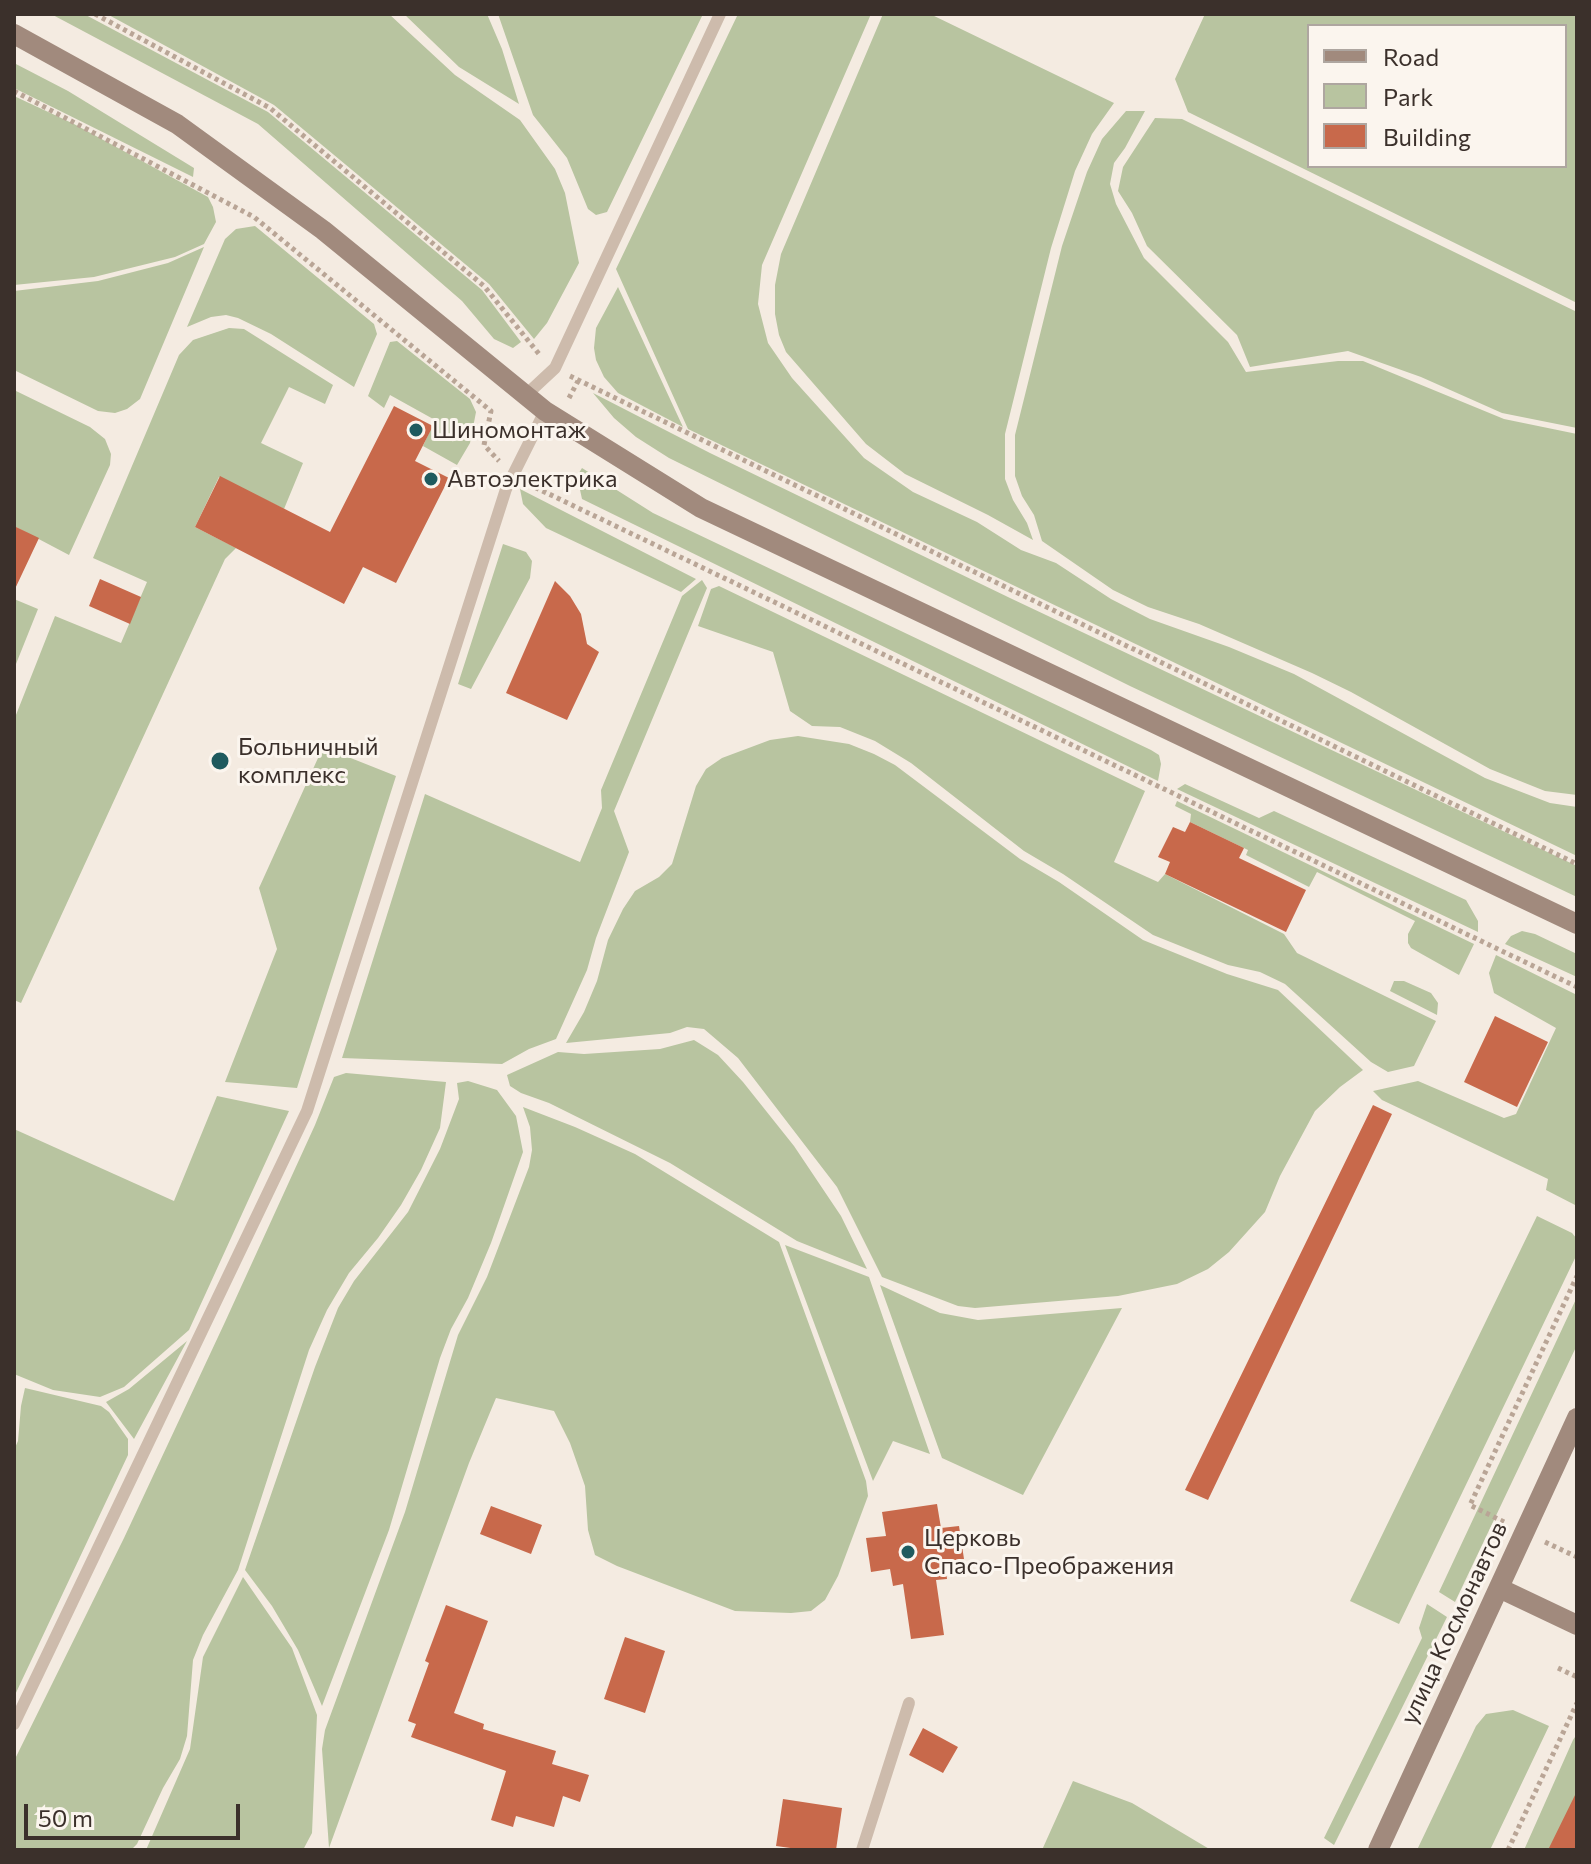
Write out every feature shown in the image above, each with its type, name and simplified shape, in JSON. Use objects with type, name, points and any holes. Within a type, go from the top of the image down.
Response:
[{"type":"main road","points":[[14,34],[177,124],[323,230],[545,411],[701,508],[1577,924]]},
{"type":"main road","name":"улица Космонавтов","points":[[1378,1850],[1577,1418]]},
{"type":"main road","points":[[1499,1588],[1577,1625]]},
{"type":"lane","points":[[526,395],[555,368],[720,14]]},
{"type":"lane","points":[[14,1724],[307,1111],[506,489],[545,411]]},
{"type":"lane","points":[[862,1850],[909,1703]]},
{"type":"path","points":[[95,14],[270,108],[484,286],[546,362],[555,368],[1577,864]]},
{"type":"path","points":[[14,91],[254,217],[491,411],[484,445],[512,476],[1577,987]]},
{"type":"path","points":[[1577,1276],[1470,1505],[1577,1557]]},
{"type":"path","points":[[1558,1668],[1577,1677]]},
{"type":"path","points":[[1508,1850],[1577,1703]]},
{"type":"green space","points":[[51,14],[84,14],[268,112],[482,290],[521,342],[513,348],[494,339],[462,301],[258,124]]},
{"type":"green space","points":[[107,14],[389,14],[455,75],[520,120],[555,169],[565,193],[579,263],[547,323],[534,339],[489,284],[274,105]]},
{"type":"green space","points":[[404,14],[487,14],[502,49],[519,104],[459,67]]},
{"type":"green space","points":[[498,14],[703,14],[607,212],[596,215],[588,209],[567,158],[533,115]]},
{"type":"green space","points":[[738,14],[871,14],[762,265],[758,304],[768,343],[792,378],[864,458],[913,492],[977,522],[1021,550],[1056,563],[1111,599],[1150,619],[1294,674],[1485,778],[1550,803],[1577,807],[1577,856],[688,429],[616,269]]},
{"type":"green space","points":[[883,14],[930,14],[1114,103],[1092,134],[1075,171],[1051,248],[1005,434],[1005,479],[1033,540],[905,474],[866,444],[786,352],[779,335],[775,285],[781,254]]},
{"type":"green space","points":[[1205,14],[1577,14],[1577,303],[1188,112],[1175,79]]},
{"type":"green space","points":[[14,63],[68,91],[194,168],[193,177],[14,88]]},
{"type":"green space","points":[[14,96],[74,124],[208,197],[216,222],[204,244],[175,257],[94,277],[14,285]]},
{"type":"green space","points":[[1126,111],[1145,111],[1114,163],[1110,184],[1116,204],[1144,258],[1228,342],[1246,372],[1363,361],[1504,419],[1577,434],[1577,795],[1545,791],[1490,769],[1312,673],[1199,624],[1148,607],[1113,590],[1042,541],[1034,515],[1022,496],[1015,476],[1015,435],[1062,246],[1087,172],[1102,139]]},
{"type":"green space","points":[[1155,118],[1182,119],[1577,312],[1577,428],[1502,413],[1421,377],[1348,351],[1250,367],[1237,335],[1147,246],[1118,191],[1123,167]]},
{"type":"green space","points":[[255,226],[374,324],[377,334],[354,387],[271,334],[238,318],[226,315],[211,317],[187,327],[225,239],[236,229]]},
{"type":"green space","points":[[204,247],[140,399],[127,409],[115,413],[98,411],[14,370],[14,291],[98,281],[168,263]]},
{"type":"green space","points":[[618,287],[683,427],[618,393],[604,377],[596,360],[596,328]]},
{"type":"green space","points":[[229,328],[244,329],[333,385],[325,404],[289,387],[261,443],[303,463],[284,509],[219,477],[195,527],[236,548],[225,559],[21,1003],[14,1000],[14,720],[55,616],[121,643],[147,582],[93,558],[179,355],[193,340]]},
{"type":"green space","points":[[397,341],[470,399],[476,412],[470,443],[457,465],[423,446],[435,420],[390,395],[384,408],[368,396],[390,342]]},
{"type":"green space","points":[[14,390],[90,427],[105,439],[111,454],[110,465],[69,555],[14,526]]},
{"type":"green space","points":[[593,393],[1010,598],[1577,866],[1577,897],[1130,686],[669,458],[636,437],[614,418]]},
{"type":"green space","points":[[582,468],[653,513],[1151,750],[1159,755],[1158,781],[582,499],[577,476]]},
{"type":"green space","points":[[520,489],[696,579],[681,592],[546,528],[523,504]]},
{"type":"green space","points":[[503,544],[526,552],[532,561],[530,578],[471,689],[458,684]]},
{"type":"green space","points":[[702,580],[707,588],[614,811],[629,852],[587,970],[556,1039],[502,1064],[342,1058],[425,794],[580,862],[602,808],[601,790],[682,596]]},
{"type":"green space","points":[[719,586],[1145,791],[1114,862],[1158,882],[1165,874],[1284,934],[1297,953],[1436,1021],[1414,1066],[1388,1072],[1371,1062],[1285,984],[1260,972],[1228,965],[1153,935],[1024,851],[911,763],[875,741],[840,727],[812,726],[790,711],[773,652],[698,626],[711,589]]},
{"type":"green space","points":[[14,599],[38,609],[14,669]]},
{"type":"green space","points":[[798,736],[849,744],[895,765],[1020,859],[1143,940],[1227,974],[1278,990],[1363,1070],[1315,1111],[1280,1176],[1265,1212],[1229,1252],[1208,1269],[1177,1284],[1118,1296],[975,1308],[958,1306],[882,1277],[837,1187],[738,1058],[704,1029],[687,1027],[670,1033],[566,1043],[584,1012],[597,981],[608,940],[623,909],[635,891],[659,877],[672,864],[696,786],[706,769],[722,758],[770,740]]},
{"type":"green space","points":[[323,747],[396,776],[297,1088],[225,1082],[277,949],[259,888]]},
{"type":"green space","points":[[1185,784],[1259,818],[1274,811],[1466,900],[1478,921],[1478,932],[1177,789]]},
{"type":"green space","points":[[1177,801],[1474,944],[1459,975],[1411,948],[1408,934],[1415,921],[1317,872],[1309,887],[1246,855],[1248,850],[1190,822],[1191,814],[1175,806]]},
{"type":"green space","points":[[1522,931],[1577,954],[1577,977],[1505,944],[1511,936]]},
{"type":"green space","points":[[1496,955],[1577,995],[1577,1206],[1546,1190],[1548,1179],[1382,1100],[1373,1091],[1418,1081],[1504,1118],[1516,1114],[1556,1028],[1494,993],[1489,973]]},
{"type":"green space","points":[[1394,981],[1404,981],[1431,993],[1438,1003],[1437,1015],[1390,991]]},
{"type":"green space","points":[[694,1040],[718,1055],[794,1146],[841,1216],[867,1269],[797,1241],[670,1163],[549,1103],[521,1093],[510,1086],[507,1075],[558,1052],[584,1054],[660,1049]]},
{"type":"green space","points":[[346,1073],[446,1082],[440,1128],[401,1205],[349,1273],[327,1310],[309,1350],[238,1570],[193,1660],[187,1736],[180,1759],[137,1844],[131,1850],[14,1850],[14,1761],[124,1538],[315,1125],[334,1077]]},
{"type":"green space","points":[[468,1081],[497,1090],[516,1116],[523,1152],[491,1243],[440,1358],[389,1530],[322,1706],[298,1650],[272,1606],[245,1570],[338,1308],[354,1281],[408,1212],[440,1149],[459,1099],[457,1083]]},
{"type":"green space","points":[[217,1096],[289,1111],[189,1330],[124,1387],[100,1397],[53,1390],[14,1374],[14,1129],[174,1201]]},
{"type":"green space","points":[[523,1107],[635,1154],[779,1242],[866,1481],[868,1496],[838,1576],[825,1600],[811,1611],[735,1611],[595,1555],[588,1530],[585,1486],[570,1443],[554,1411],[496,1398],[469,1463],[329,1848],[322,1749],[325,1730],[405,1512],[458,1335],[487,1277],[529,1167],[532,1150],[530,1127]]},
{"type":"green space","points":[[1537,1216],[1572,1233],[1577,1239],[1577,1254],[1399,1624],[1350,1601]]},
{"type":"green space","points":[[785,1245],[869,1277],[930,1454],[893,1441],[873,1481]]},
{"type":"green space","points":[[880,1285],[940,1313],[978,1320],[1122,1308],[1023,1495],[942,1458]]},
{"type":"green space","points":[[1577,1297],[1577,1345],[1455,1602],[1439,1592]]},
{"type":"green space","points":[[187,1341],[134,1439],[106,1402],[129,1389]]},
{"type":"green space","points":[[25,1388],[101,1406],[128,1439],[128,1455],[14,1697],[14,1450]]},
{"type":"green space","points":[[243,1577],[292,1648],[317,1715],[312,1833],[303,1850],[146,1850],[190,1749],[203,1657]]},
{"type":"green space","points":[[1427,1604],[1447,1617],[1334,1845],[1324,1838],[1422,1638],[1419,1628]]},
{"type":"green space","points":[[1513,1710],[1549,1726],[1490,1850],[1417,1850],[1476,1726],[1486,1714]]},
{"type":"green space","points":[[1577,1734],[1577,1850],[1524,1850],[1573,1740]]},
{"type":"green space","points":[[1073,1781],[1132,1803],[1211,1850],[1042,1850]]},
{"type":"building","points":[[394,406],[433,426],[415,461],[449,478],[396,583],[363,567],[344,604],[195,527],[220,476],[330,532]]},
{"type":"building","points":[[14,526],[39,538],[14,591]]},
{"type":"building","points":[[100,579],[141,597],[130,624],[89,606]]},
{"type":"building","points":[[555,581],[570,596],[581,614],[587,644],[599,652],[567,720],[506,693]]},
{"type":"building","points":[[1190,822],[1244,848],[1239,858],[1306,890],[1286,932],[1165,874],[1170,862],[1158,857],[1173,827],[1185,832]]},
{"type":"building","points":[[1495,1016],[1548,1042],[1517,1107],[1464,1082]]},
{"type":"building","points":[[1373,1105],[1392,1114],[1208,1500],[1185,1490]]},
{"type":"building","points":[[937,1504],[941,1528],[959,1526],[964,1559],[945,1562],[947,1579],[936,1580],[944,1635],[911,1639],[903,1584],[893,1586],[890,1569],[871,1572],[866,1538],[886,1536],[882,1512]]},
{"type":"building","points":[[491,1506],[542,1525],[531,1554],[480,1534]]},
{"type":"building","points":[[446,1605],[488,1621],[454,1713],[484,1724],[483,1729],[556,1751],[552,1764],[589,1775],[580,1802],[563,1796],[554,1827],[516,1816],[513,1827],[491,1820],[506,1771],[411,1737],[416,1724],[408,1721],[429,1663],[425,1661]]},
{"type":"building","points":[[625,1637],[665,1651],[645,1713],[604,1699]]},
{"type":"building","points":[[923,1728],[958,1747],[943,1773],[909,1755]]},
{"type":"building","points":[[1577,1791],[1577,1850],[1548,1850]]},
{"type":"building","points":[[783,1799],[842,1808],[836,1850],[776,1846]]},
{"type":"place","name":"Шиномонтаж","points":[[416,430]]},
{"type":"place","name":"Автоэлектрика","points":[[431,479]]},
{"type":"place","name":"Больничный комплекс","points":[[220,761]]},
{"type":"place","name":"Церковь Спасо-Преображения","points":[[908,1552]]}]
